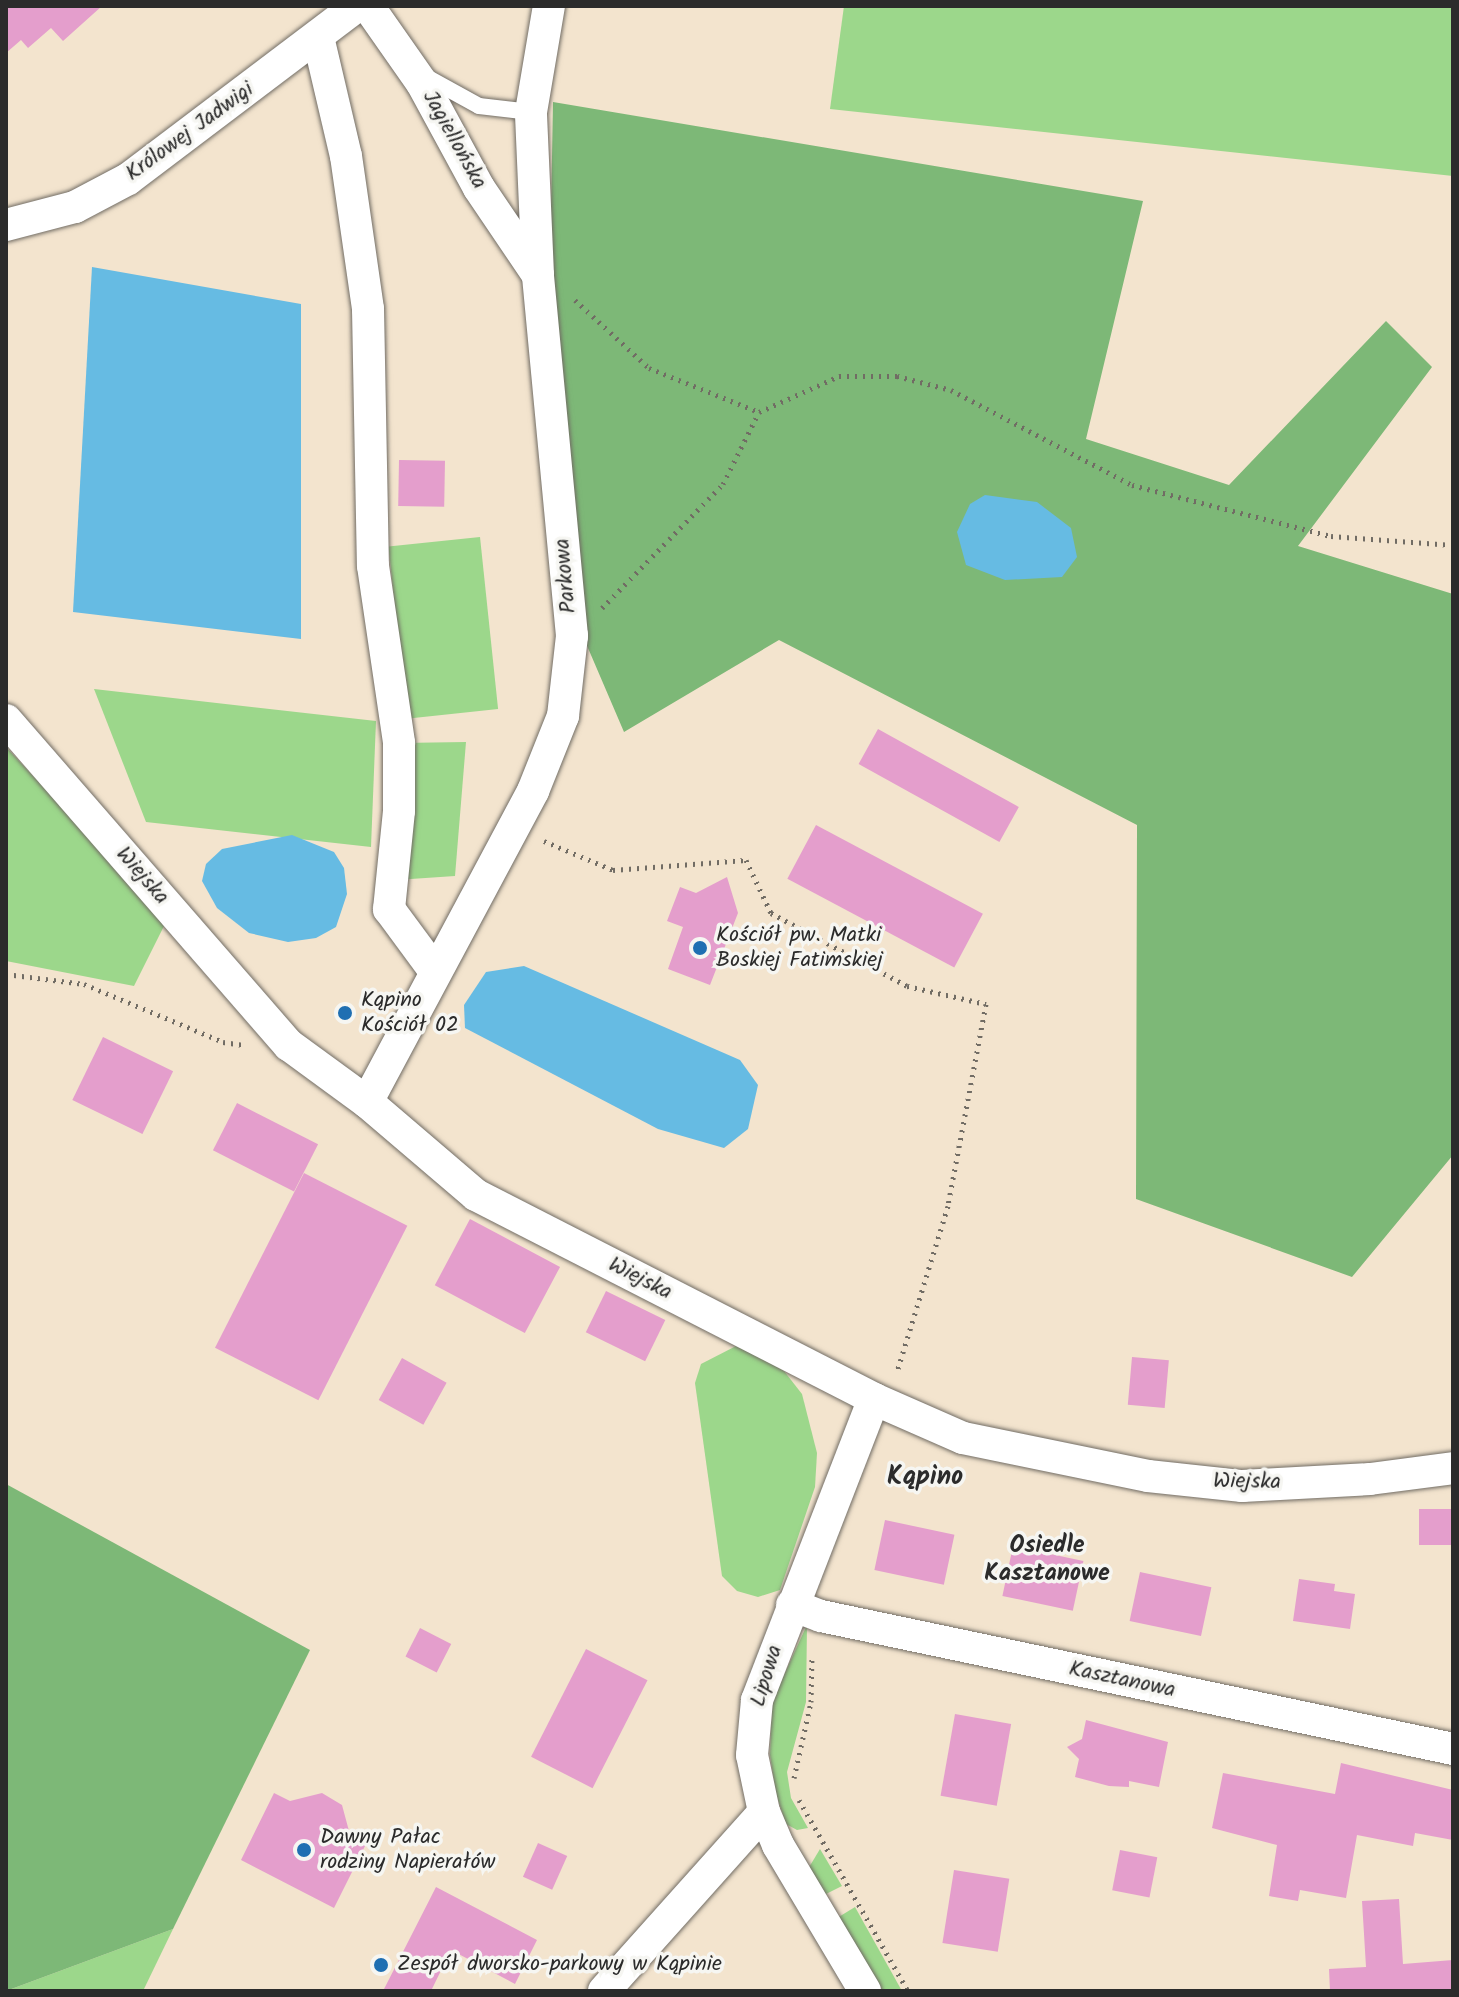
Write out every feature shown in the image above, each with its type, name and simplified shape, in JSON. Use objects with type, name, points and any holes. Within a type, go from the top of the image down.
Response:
[{"type":"street","name":"Królowej Jadwigi","points":[[6,225],[46,217],[103,194],[357,6]]},
{"type":"street","name":"Jagiellońska","points":[[368,6],[422,83],[479,188],[538,275]]},
{"type":"street","name":"Parkowa","points":[[367,1102],[434,970],[513,828],[563,716],[572,636],[538,275],[531,112],[549,6]]},
{"type":"street","points":[[318,37],[346,156],[368,309],[373,566],[399,743],[399,811],[389,909],[434,970]]},
{"type":"street","name":"Wiejska","points":[[6,720],[289,1045],[367,1102],[476,1195],[874,1399],[963,1438],[1148,1476],[1242,1486],[1370,1479],[1453,1468]]},
{"type":"street","name":"Lipowa","points":[[865,1991],[784,1856],[764,1812],[753,1727],[757,1700],[803,1610],[874,1399]]},
{"type":"street","name":"Kasztanowa","points":[[803,1610],[1453,1749]]},
{"type":"street","points":[[604,1991],[764,1812]]},
{"type":"lane","points":[[422,83],[430,79],[479,106],[531,112]]},
{"type":"path","points":[[538,275],[563,288],[649,368],[759,412]]},
{"type":"path","points":[[572,636],[723,484],[759,412],[839,376],[897,376],[951,390],[1132,485],[1331,536],[1453,545]]},
{"type":"path","points":[[513,828],[613,870],[746,860],[771,913],[907,986],[986,1004],[948,1206],[896,1373],[874,1399]]},
{"type":"path","points":[[6,974],[84,984],[121,995],[223,1042],[289,1045]]},
{"type":"path","points":[[795,1784],[798,1749],[811,1702],[803,1610]]},
{"type":"path","points":[[797,1796],[908,1991]]},
{"type":"green space","points":[[844,6],[1453,6],[1453,176],[830,109]]},
{"type":"green space","points":[[553,102],[1143,201],[1086,439],[1229,485],[1386,321],[1432,367],[1298,546],[1453,594],[1453,1155],[1352,1277],[1136,1199],[1137,825],[779,640],[624,732],[582,634],[550,269]]},
{"type":"green space","points":[[480,537],[498,709],[407,719],[389,547]]},
{"type":"green space","points":[[94,689],[376,721],[371,847],[146,822]]},
{"type":"green space","points":[[466,742],[455,876],[396,880],[400,743]]},
{"type":"green space","points":[[6,747],[167,920],[134,986],[6,961]]},
{"type":"green space","points":[[738,1345],[784,1371],[802,1394],[817,1453],[815,1487],[780,1590],[758,1597],[737,1591],[722,1576],[695,1383],[701,1364]]},
{"type":"green space","points":[[6,1484],[310,1650],[173,1929],[6,1991]]},
{"type":"green space","points":[[807,1625],[806,1702],[787,1772],[791,1798],[808,1828],[797,1830],[786,1824],[776,1794],[770,1755],[772,1701]]},
{"type":"green space","points":[[820,1849],[842,1886],[822,1896],[808,1869]]},
{"type":"green space","points":[[855,1907],[902,1991],[883,1991],[837,1918]]},
{"type":"green space","points":[[173,1929],[143,1991],[6,1991]]},
{"type":"water","points":[[92,267],[301,304],[301,639],[73,612]]},
{"type":"water","points":[[985,495],[1037,502],[1071,528],[1077,557],[1062,577],[1005,580],[966,565],[957,532],[970,504]]},
{"type":"water","points":[[292,835],[334,852],[344,868],[347,894],[336,927],[316,938],[288,942],[249,933],[217,908],[202,881],[206,864],[222,849]]},
{"type":"water","points":[[524,966],[740,1060],[758,1085],[748,1129],[724,1148],[658,1129],[465,1028],[464,1005],[486,972]]},
{"type":"building","points":[[6,6],[102,6],[63,41],[51,28],[28,48],[21,40],[6,53]]},
{"type":"building","points":[[399,460],[445,461],[444,507],[398,506]]},
{"type":"building","points":[[878,729],[1019,807],[999,842],[859,764]]},
{"type":"building","points":[[816,825],[983,914],[954,968],[787,879]]},
{"type":"building","name":"Kościół pw. Matki Boskiej Fatimskiej","points":[[727,877],[738,913],[710,985],[668,969],[683,927],[667,921],[680,887],[696,893]]},
{"type":"building","points":[[103,1037],[173,1071],[142,1134],[72,1100]]},
{"type":"building","points":[[237,1103],[318,1144],[294,1192],[213,1150]]},
{"type":"building","points":[[304,1173],[407,1226],[318,1400],[215,1348]]},
{"type":"building","points":[[470,1219],[560,1267],[525,1333],[435,1285]]},
{"type":"building","points":[[606,1291],[665,1320],[645,1361],[586,1332]]},
{"type":"building","points":[[1132,1357],[1169,1360],[1165,1408],[1128,1405]]},
{"type":"building","points":[[402,1358],[447,1383],[423,1425],[379,1400]]},
{"type":"building","points":[[1419,1509],[1453,1509],[1453,1545],[1419,1545]]},
{"type":"building","points":[[885,1520],[954,1535],[944,1585],[874,1570]]},
{"type":"building","points":[[1013,1546],[1083,1561],[1073,1611],[1002,1596]]},
{"type":"building","points":[[1140,1572],[1211,1587],[1201,1636],[1130,1621]]},
{"type":"building","points":[[1299,1579],[1335,1584],[1334,1591],[1355,1594],[1350,1629],[1293,1621]]},
{"type":"building","points":[[420,1628],[451,1644],[437,1672],[405,1657]]},
{"type":"building","points":[[586,1649],[647,1680],[593,1788],[531,1757]]},
{"type":"building","points":[[955,1714],[1011,1724],[997,1806],[941,1796]]},
{"type":"building","points":[[1086,1720],[1168,1742],[1159,1787],[1129,1781],[1129,1787],[1109,1786],[1075,1777],[1079,1759],[1067,1747],[1082,1739]]},
{"type":"building","points":[[1341,1763],[1453,1790],[1453,1840],[1415,1833],[1413,1846],[1357,1835],[1346,1898],[1300,1890],[1298,1901],[1269,1896],[1277,1845],[1212,1828],[1223,1773],[1335,1794]]},
{"type":"building","name":"Dawny Pałac rodziny Napierałów","points":[[274,1793],[290,1801],[322,1793],[342,1805],[349,1831],[368,1840],[334,1908],[241,1860]]},
{"type":"building","points":[[538,1843],[567,1856],[552,1890],[523,1877]]},
{"type":"building","points":[[1120,1850],[1157,1857],[1149,1897],[1112,1890]]},
{"type":"building","points":[[954,1870],[1009,1879],[998,1952],[942,1943]]},
{"type":"building","points":[[436,1887],[537,1940],[515,1984],[451,1950],[431,1991],[383,1991]]},
{"type":"building","points":[[1399,1899],[1403,1964],[1453,1960],[1453,1991],[1330,1991],[1329,1969],[1366,1967],[1362,1901]]},
{"type":"place","name":"Kościół pw. Matki Boskiej Fatimskiej","points":[[700,948]]},
{"type":"place","name":"Kąpino Kościół 02","points":[[345,1013]]},
{"type":"place","name":"Dawny Pałac rodziny Napierałów","points":[[304,1850]]},
{"type":"place","name":"Zespół dworsko-parkowy w Kąpinie","points":[[381,1965]]},
{"type":"district","name":"Kąpino","points":[[925,1478]]},
{"type":"district","name":"Osiedle Kasztanowe","points":[[1047,1560]]}]
